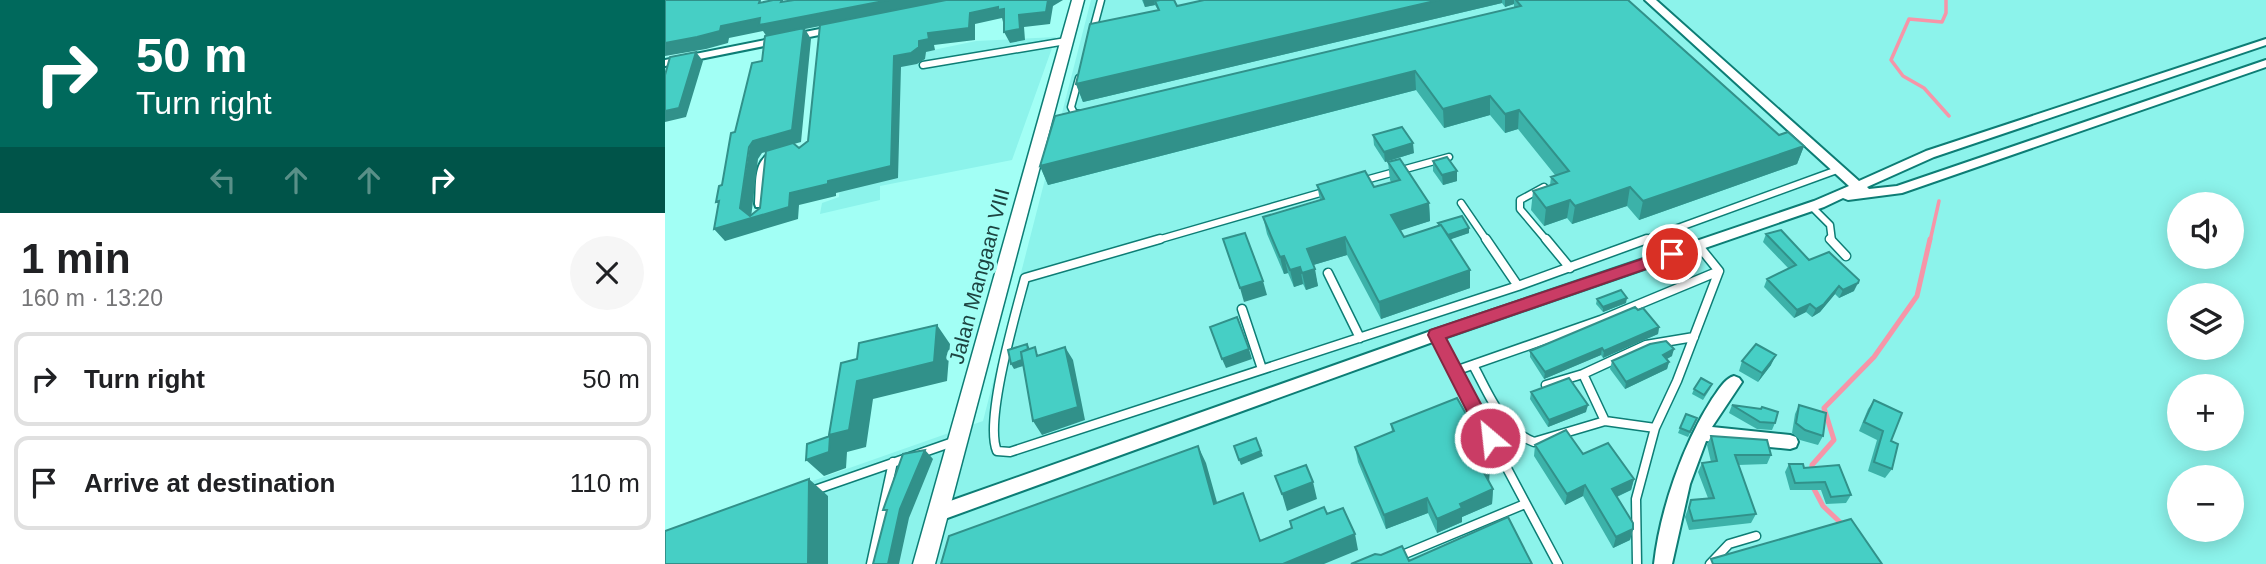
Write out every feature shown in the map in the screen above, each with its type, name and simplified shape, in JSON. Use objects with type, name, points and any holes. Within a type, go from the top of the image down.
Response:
[{"type":"street","name":"Jalan Mangaan VIII","points":[[924,564],[1078,0]]},
{"type":"street","points":[[1650,0],[1837,170],[1863,190],[1898,190],[2266,63]]},
{"type":"street","points":[[665,63],[758,44],[820,38],[845,27]]},
{"type":"street","points":[[939,513],[1436,335],[1863,190],[1930,154],[2266,42]]},
{"type":"street","points":[[756,57],[758,44]]},
{"type":"street","points":[[760,220],[765,163],[774,155],[797,149]]},
{"type":"street","points":[[1663,564],[1679,487],[1700,433],[1714,406],[1734,382]]},
{"type":"street","points":[[1700,433],[1790,442]]},
{"type":"lane","points":[[1090,40],[1101,0]]},
{"type":"lane","points":[[1094,27],[1107,24]]},
{"type":"lane","points":[[923,65],[1066,41]]},
{"type":"lane","points":[[1082,67],[1071,107],[1074,113],[1087,114]]},
{"type":"lane","points":[[1355,183],[1449,157]]},
{"type":"lane","points":[[1342,187],[1025,278],[1005,350],[994,444],[997,451],[1010,452],[1518,286],[1837,170]]},
{"type":"lane","points":[[1543,187],[1520,200],[1520,209],[1570,268]]},
{"type":"lane","points":[[1461,202],[1518,286]]},
{"type":"lane","points":[[1812,207],[1830,225],[1830,239],[1846,256]]},
{"type":"lane","points":[[1698,246],[1719,271]]},
{"type":"lane","points":[[1637,564],[1636,499],[1654,428],[1677,382],[1719,271]]},
{"type":"lane","points":[[1455,371],[1601,320],[1719,271]]},
{"type":"lane","points":[[1328,273],[1360,338]]},
{"type":"lane","points":[[1242,310],[1262,369]]},
{"type":"lane","points":[[1436,335],[1558,564]]},
{"type":"lane","points":[[1546,385],[1583,374],[1646,345],[1695,337]]},
{"type":"lane","points":[[1473,365],[1509,426],[1529,441],[1534,442],[1605,421],[1654,428]]},
{"type":"lane","points":[[1583,374],[1605,421]]},
{"type":"lane","points":[[804,493],[957,441]]},
{"type":"lane","points":[[871,564],[893,462]]},
{"type":"lane","points":[[1394,559],[1525,503]]},
{"type":"lane","points":[[1710,564],[1729,544],[1756,536]]},
{"type":"shaded area","points":[[1091,0],[2266,0],[2266,564],[665,564],[665,533],[983,421]]},
{"type":"shaded area","points":[[1056,37],[1012,160],[880,186],[880,200],[820,214],[822,203],[839,197],[848,68],[976,41]]},
{"type":"building","points":[[665,0],[760,0],[759,3],[773,0],[889,0],[759,25],[760,18],[721,26],[720,31],[665,43]]},
{"type":"building","points":[[946,0],[1048,0],[1046,12],[1019,15],[1020,29],[1004,32],[1004,9],[998,10],[998,7],[970,13],[969,28],[928,33],[929,39],[919,41],[919,47],[911,53],[894,56],[891,166],[790,193],[789,207],[714,229],[719,201],[716,202],[719,186],[722,185],[731,133],[735,132],[752,63],[762,61],[765,36],[804,28],[792,130],[753,141],[749,147],[740,208],[750,216],[760,208],[766,151],[793,143],[799,148],[808,141],[820,25]]},
{"type":"building","points":[[1174,0],[1177,6],[1204,0],[1439,0],[1076,84],[1090,24],[1159,10],[1155,1]]},
{"type":"building","points":[[1516,0],[1628,0],[1779,135],[1788,132],[1804,146],[1643,201],[1630,187],[1575,206],[1570,200],[1546,208],[1533,191],[1557,183],[1551,177],[1569,171],[1519,110],[1505,114],[1490,96],[1443,109],[1415,71],[1040,166],[1055,116],[1521,6]]},
{"type":"building","points":[[696,52],[679,108],[665,111],[665,75],[670,57]]},
{"type":"building","points":[[1402,127],[1413,143],[1384,152],[1373,135]]},
{"type":"building","points":[[1447,157],[1457,171],[1442,175],[1433,161]]},
{"type":"building","points":[[1400,159],[1429,203],[1391,215],[1404,237],[1441,225],[1470,270],[1379,302],[1345,237],[1307,249],[1315,269],[1302,273],[1300,267],[1290,270],[1284,256],[1280,257],[1263,217],[1324,199],[1317,185],[1365,171],[1374,187],[1400,180],[1388,162]]},
{"type":"building","points":[[1462,216],[1469,228],[1448,235],[1438,223]]},
{"type":"building","points":[[1781,230],[1809,260],[1829,252],[1859,280],[1858,283],[1843,290],[1839,286],[1824,304],[1816,309],[1810,304],[1797,310],[1767,279],[1796,265],[1766,234]]},
{"type":"building","points":[[1245,233],[1263,281],[1240,288],[1223,239]]},
{"type":"building","points":[[1621,290],[1627,298],[1603,307],[1597,299]]},
{"type":"building","points":[[1635,307],[1638,310],[1643,308],[1659,327],[1604,351],[1602,348],[1545,372],[1530,351]]},
{"type":"building","points":[[1237,317],[1249,349],[1222,359],[1210,327]]},
{"type":"building","points":[[937,325],[934,362],[857,381],[849,430],[829,435],[841,363],[857,359],[859,343]]},
{"type":"building","points":[[1666,341],[1674,349],[1663,355],[1669,362],[1626,382],[1612,361],[1650,344]]},
{"type":"building","points":[[1027,344],[1028,349],[1021,352],[1022,360],[1011,364],[1008,350]]},
{"type":"building","points":[[1756,344],[1776,355],[1762,373],[1742,361]]},
{"type":"building","points":[[1035,347],[1037,356],[1065,347],[1078,407],[1033,421],[1021,352]]},
{"type":"building","points":[[1569,378],[1588,405],[1549,420],[1531,392]]},
{"type":"building","points":[[1701,378],[1712,384],[1704,395],[1694,389]]},
{"type":"building","points":[[1457,398],[1475,430],[1470,432],[1490,468],[1483,471],[1493,489],[1460,504],[1462,508],[1437,519],[1427,498],[1384,515],[1355,447],[1394,431],[1391,424]]},
{"type":"building","points":[[1874,400],[1902,413],[1891,441],[1898,444],[1892,469],[1874,462],[1883,431],[1864,422]]},
{"type":"building","points":[[1732,405],[1762,407],[1778,412],[1775,423],[1760,422]]},
{"type":"building","points":[[1799,405],[1826,413],[1823,436],[1805,430],[1796,423]]},
{"type":"building","points":[[1686,414],[1697,418],[1690,432],[1680,428]]},
{"type":"building","points":[[1566,430],[1583,454],[1608,443],[1634,479],[1612,489],[1633,523],[1633,529],[1616,537],[1585,485],[1567,494],[1535,445]]},
{"type":"building","points":[[830,436],[829,452],[806,460],[807,444]]},
{"type":"building","points":[[1711,436],[1767,440],[1771,455],[1735,455],[1756,514],[1693,521],[1689,508],[1691,500],[1714,498],[1702,463],[1717,461]]},
{"type":"building","points":[[1256,438],[1261,451],[1239,460],[1234,446]]},
{"type":"building","points":[[1198,446],[1214,504],[1243,493],[1260,541],[1292,528],[1290,521],[1324,507],[1327,514],[1343,508],[1355,534],[1283,564],[941,564],[949,536]]},
{"type":"building","points":[[925,450],[900,509],[888,564],[873,564],[887,510],[883,510],[903,454]]},
{"type":"building","points":[[1789,464],[1803,464],[1804,468],[1839,465],[1851,495],[1831,497],[1825,482],[1795,483]]},
{"type":"building","points":[[1306,465],[1313,482],[1282,494],[1275,476]]},
{"type":"building","points":[[809,479],[808,564],[665,564],[665,531]]},
{"type":"building","points":[[1508,517],[1532,564],[1351,564],[1402,546],[1409,561]]},
{"type":"building","points":[[1851,519],[1882,564],[1713,564],[1711,559]]},
{"type":"waterway","points":[[1946,0],[1946,13],[1942,22],[1909,19],[1891,60],[1903,76],[1924,88],[1949,116]]},
{"type":"waterway","points":[[1930,241],[1939,201]]},
{"type":"waterway","points":[[1811,472],[1812,465],[1834,440],[1824,408],[1874,357],[1917,296],[1930,239]]},
{"type":"waterway","points":[[1813,487],[1823,506],[1844,526]]},
{"type":"route","points":[[1490,438],[1436,335],[1672,254]]}]
